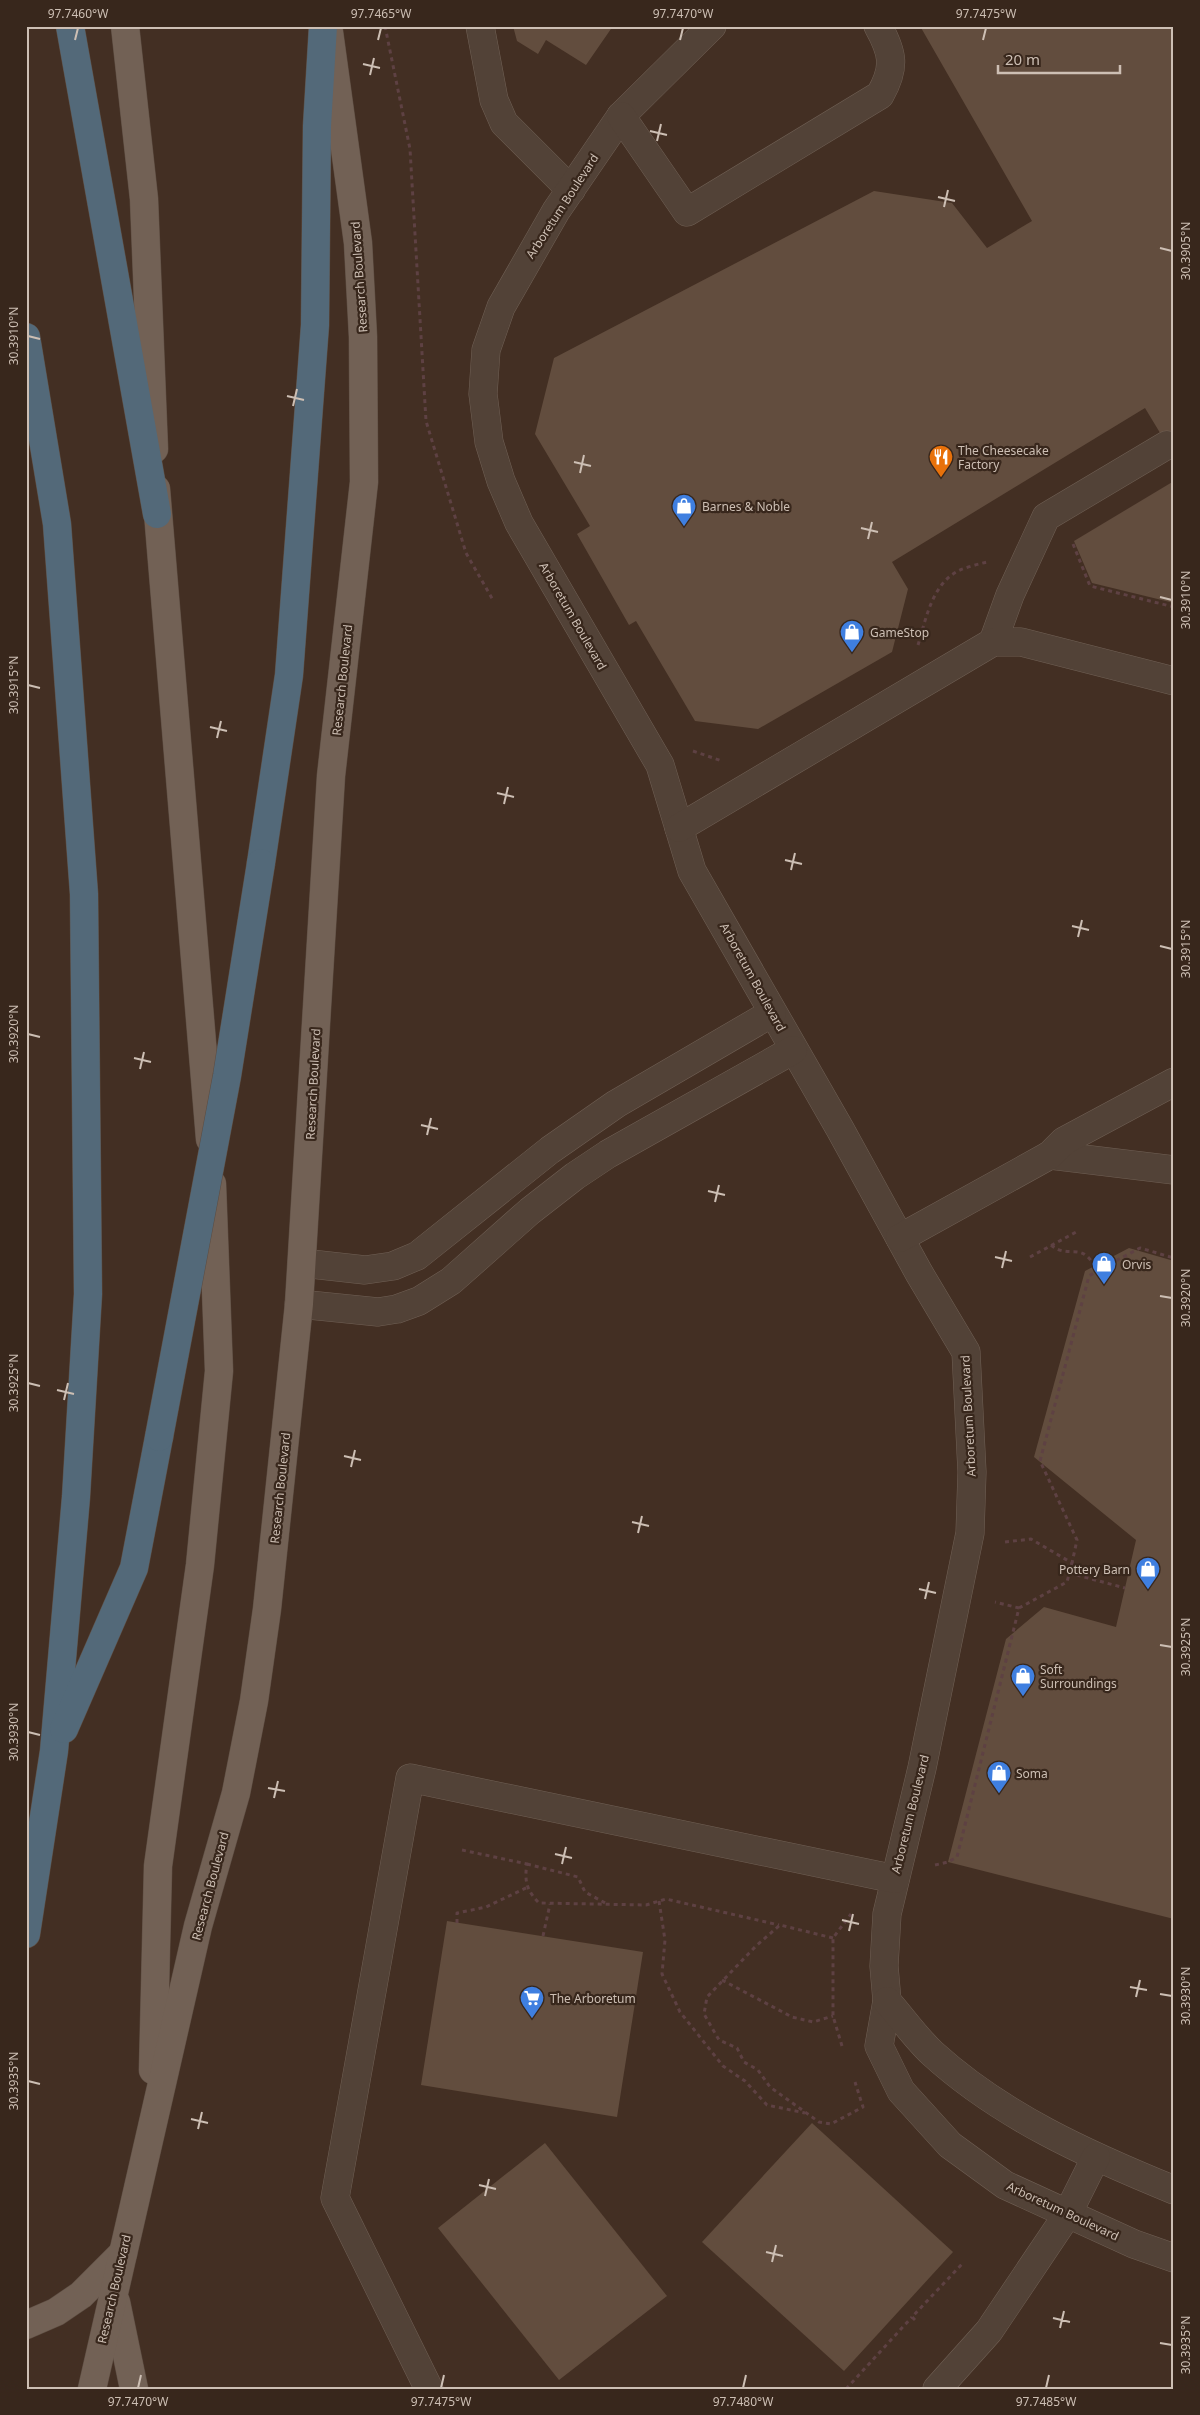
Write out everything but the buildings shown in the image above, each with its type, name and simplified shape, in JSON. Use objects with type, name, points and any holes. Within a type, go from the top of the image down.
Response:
[{"type":"highway","points":[[70,26],[157,514]]},
{"type":"highway","points":[[54,1751],[134,1568],[228,1076],[262,863],[289,675],[315,325],[317,126],[323,26]]},
{"type":"highway","points":[[26,337],[56,524],[84,894],[88,1294],[76,1497],[54,1751],[26,1934]]},
{"type":"main road","name":"Research Boulevard","points":[[126,26],[144,200],[157,514],[209,1115],[219,1371],[200,1565],[158,1866],[151,2131]]},
{"type":"main road","name":"Research Boulevard","points":[[92,2389],[198,1926],[236,1793],[254,1701],[267,1609],[300,1304],[331,776],[364,482],[363,337],[358,243],[328,26]]},
{"type":"main road","points":[[26,2325],[56,2312],[81,2294],[123,2252]]},
{"type":"main road","points":[[114,2292],[134,2389]]},
{"type":"street","points":[[480,26],[494,100],[504,123],[571,190]]},
{"type":"street","name":"Arboretum Boulevard","points":[[712,26],[622,116],[571,190],[501,307],[486,350],[484,394],[489,442],[501,481],[519,523],[660,765],[692,871],[966,1352],[972,1472],[970,1533],[922,1768],[887,1914],[884,1966],[887,2001],[879,2046],[902,2091],[950,2145],[1004,2184],[1066,2215],[1134,2244],[1174,2258]]},
{"type":"street","points":[[622,116],[687,212],[880,95],[888,82],[892,66],[890,48],[878,26]]},
{"type":"street","points":[[993,642],[1010,595],[1046,517],[1167,445]]},
{"type":"street","points":[[679,828],[993,642],[1021,642],[1174,681]]},
{"type":"street","points":[[302,1263],[365,1270],[394,1266],[416,1256],[550,1150],[609,1109],[772,1012]]},
{"type":"street","points":[[300,1304],[378,1312],[397,1309],[419,1301],[451,1281],[530,1211],[575,1176],[608,1154],[793,1050]]},
{"type":"street","points":[[900,1238],[1050,1156],[1064,1141],[1174,1082]]},
{"type":"street","points":[[1050,1156],[1174,1170]]},
{"type":"street","points":[[429,2389],[335,2198],[410,1778],[895,1878]]},
{"type":"street","points":[[887,2001],[932,2052],[986,2096],[1039,2129],[1096,2157],[1174,2190]]},
{"type":"street","points":[[938,2389],[990,2331],[1066,2215],[1096,2157]]},
{"type":"path","points":[[385,26],[410,149],[426,421],[466,553],[493,600]]},
{"type":"path","points":[[1071,540],[1090,586],[1174,607]]},
{"type":"path","points":[[917,648],[932,603],[940,587],[958,571],[994,557]]},
{"type":"path","points":[[689,744],[694,752],[730,763]]},
{"type":"path","points":[[1030,1257],[1078,1230]]},
{"type":"path","points":[[1052,1245],[1058,1250],[1068,1253],[1078,1251],[1086,1253],[1092,1262],[1098,1260],[1102,1268]]},
{"type":"path","points":[[995,1602],[1019,1608],[1067,1582],[1077,1540],[1040,1461],[1089,1276],[1140,1248],[1174,1258]]},
{"type":"path","points":[[1005,1542],[1031,1539],[1072,1563]]},
{"type":"path","points":[[1069,1572],[1125,1588]]},
{"type":"path","points":[[932,1866],[948,1862],[957,1856],[1019,1608]]},
{"type":"path","points":[[462,1850],[578,1877],[586,1892],[609,1905]]},
{"type":"path","points":[[527,1864],[525,1876],[530,1894],[540,1903],[646,1905],[666,1899],[833,1938]]},
{"type":"path","points":[[457,1923],[457,1913],[486,1907],[528,1887]]},
{"type":"path","points":[[659,1901],[665,1940],[662,1974],[680,2012],[723,2066],[745,2081],[767,2104],[808,2114]]},
{"type":"path","points":[[543,1936],[550,1904]]},
{"type":"path","points":[[844,2051],[833,2016],[833,1938],[853,1911]]},
{"type":"path","points":[[780,1925],[756,1946],[706,1997],[704,2014],[719,2040],[737,2048],[744,2062],[758,2070],[770,2087],[819,2122],[831,2124],[863,2107],[853,2079]]},
{"type":"path","points":[[722,1980],[792,2017],[813,2022],[833,2016]]},
{"type":"path","points":[[846,2389],[963,2263]]},
{"type":"place","name":"The Cheesecake Factory","points":[[941,478]]},
{"type":"place","name":"Barnes & Noble","points":[[684,527]]},
{"type":"place","name":"GameStop","points":[[852,653]]},
{"type":"place","name":"Orvis","points":[[1104,1285]]},
{"type":"place","name":"Pottery Barn","points":[[1148,1590]]},
{"type":"place","name":"Soft Surroundings","points":[[1023,1697]]},
{"type":"place","name":"Soma","points":[[999,1794]]},
{"type":"place","name":"The Arboretum","points":[[532,2019]]}]
